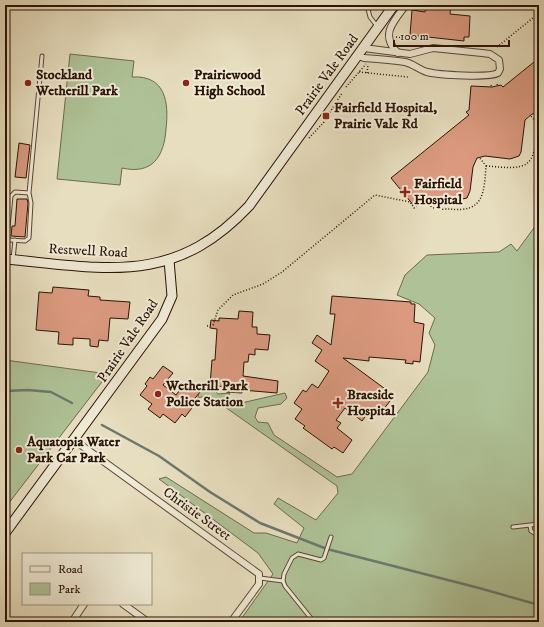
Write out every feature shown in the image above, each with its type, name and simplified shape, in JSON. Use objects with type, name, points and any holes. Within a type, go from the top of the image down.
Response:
[{"type":"main road","name":"Prairie Vale Road","points":[[5,533],[46,475],[74,440],[152,334],[167,310],[173,290],[169,260],[211,239],[233,223],[249,206],[394,5]]},
{"type":"main road","name":"Restwell Road","points":[[9,260],[113,268],[140,266],[169,260]]},
{"type":"street","points":[[398,53],[392,47],[388,32],[406,5]]},
{"type":"street","points":[[358,56],[364,58],[404,62],[412,64],[426,72],[489,76],[498,73],[500,69],[499,60],[490,54],[432,48],[416,54],[364,48]]},
{"type":"street","name":"Christie Street","points":[[74,440],[259,574],[260,578]]},
{"type":"street","points":[[231,622],[260,584],[260,578]]},
{"type":"street","points":[[72,622],[83,605]]},
{"type":"street","points":[[124,605],[148,622]]},
{"type":"lane","points":[[367,5],[370,17],[378,28]]},
{"type":"lane","points":[[30,193],[13,193],[10,196],[7,237],[25,241],[28,238],[31,203],[30,193],[42,56]]},
{"type":"lane","points":[[5,208],[10,209]]},
{"type":"lane","points":[[9,260],[15,240]]},
{"type":"lane","points":[[513,527],[539,524]]},
{"type":"lane","points":[[530,526],[531,531],[539,536]]},
{"type":"lane","points":[[314,622],[285,586],[283,581],[284,574],[292,558],[298,554],[321,560],[324,558],[331,537]]},
{"type":"lane","points":[[260,578],[283,581]]},
{"type":"path","points":[[497,47],[539,13]]},
{"type":"path","points":[[393,37],[410,38]]},
{"type":"path","points":[[306,143],[324,122],[343,90],[368,63],[367,73]]},
{"type":"path","points":[[359,72],[408,77]]},
{"type":"path","points":[[486,166],[513,168],[524,165],[536,151],[538,124],[530,115]]},
{"type":"path","points":[[207,326],[213,325],[218,310],[233,294],[263,284],[282,272],[375,195],[410,202],[414,208],[422,201],[426,202],[433,208],[468,209],[474,206],[483,194],[486,166],[479,157]]},
{"type":"green space","points":[[70,54],[134,61],[132,77],[152,81],[163,92],[166,101],[167,119],[163,147],[155,161],[149,166],[142,169],[122,168],[120,185],[57,179]]},
{"type":"green space","points":[[539,221],[539,622],[239,622],[273,574],[258,553],[159,479],[166,477],[254,533],[266,533],[297,543],[304,528],[274,504],[278,498],[316,520],[338,493],[337,486],[208,395],[198,398],[199,387],[203,383],[211,387],[218,394],[230,393],[226,399],[237,404],[285,393],[287,398],[281,404],[258,408],[255,417],[258,422],[268,423],[274,435],[337,477],[352,474],[428,372],[435,345],[429,333],[435,318],[419,304],[397,295],[405,275],[427,255],[499,252],[511,244],[517,251]]},
{"type":"green space","points":[[5,360],[108,374],[5,508]]},
{"type":"building","points":[[426,5],[451,5],[450,14],[470,16],[469,37],[464,37],[464,41],[410,35],[412,10],[425,12]]},
{"type":"building","points":[[539,58],[539,113],[532,114],[525,120],[521,152],[519,156],[510,159],[485,156],[477,158],[473,167],[470,191],[467,198],[458,200],[432,198],[424,201],[422,199],[414,206],[391,178],[469,115],[466,112],[469,110],[471,86],[492,87],[501,85],[503,87]]},
{"type":"building","points":[[19,143],[30,145],[26,178],[15,177]]},
{"type":"building","points":[[17,199],[27,199],[28,203],[25,237],[11,236],[12,226],[15,226]]},
{"type":"building","points":[[53,287],[89,290],[88,296],[100,297],[100,300],[130,302],[128,319],[110,318],[108,341],[99,340],[98,347],[90,346],[90,339],[73,338],[73,345],[58,344],[59,332],[36,330],[39,292],[52,293]]},
{"type":"building","points":[[332,296],[411,302],[411,304],[415,304],[414,322],[424,324],[420,362],[413,361],[413,364],[405,363],[406,360],[369,357],[369,361],[343,358],[392,394],[388,399],[390,401],[383,410],[381,409],[377,414],[371,409],[362,421],[345,408],[336,420],[341,423],[337,428],[352,440],[343,453],[334,447],[332,449],[303,428],[305,426],[295,419],[302,409],[294,403],[303,390],[306,392],[312,384],[318,388],[329,371],[315,361],[322,350],[312,343],[317,335],[331,345],[335,314],[330,314]]},
{"type":"building","points":[[239,311],[253,312],[252,327],[257,327],[257,334],[270,335],[268,350],[255,349],[255,355],[249,354],[248,362],[244,362],[243,376],[278,381],[277,393],[242,390],[242,393],[226,392],[226,387],[210,385],[212,360],[215,360],[217,329],[210,328],[211,320],[219,321],[219,318],[238,319]]},
{"type":"building","name":"Wetherill Park Police Station","points":[[163,366],[173,373],[163,385],[176,395],[186,382],[200,392],[192,402],[195,404],[185,417],[182,414],[175,423],[163,414],[160,418],[148,409],[152,404],[140,395],[147,386],[145,384],[150,377],[153,379]]},
{"type":"waterway","points":[[5,391],[28,390],[51,392],[72,403]]},
{"type":"waterway","points":[[102,425],[159,456],[210,492],[260,523],[327,549],[539,605]]},
{"type":"place","name":"Stockland Wetherill Park","points":[[28,83]]},
{"type":"place","name":"Prairiewood High School","points":[[186,83]]},
{"type":"place","name":"Fairfield Hospital, Prairie Vale Rd","points":[[326,116]]},
{"type":"place","name":"Fairfield Hospital","points":[[405,192]]},
{"type":"place","name":"Wetherill Park Police Station","points":[[158,394]]},
{"type":"place","name":"Braeside Hospital","points":[[338,403]]},
{"type":"place","name":"Aquatopia Water Park Car Park","points":[[19,450]]}]
